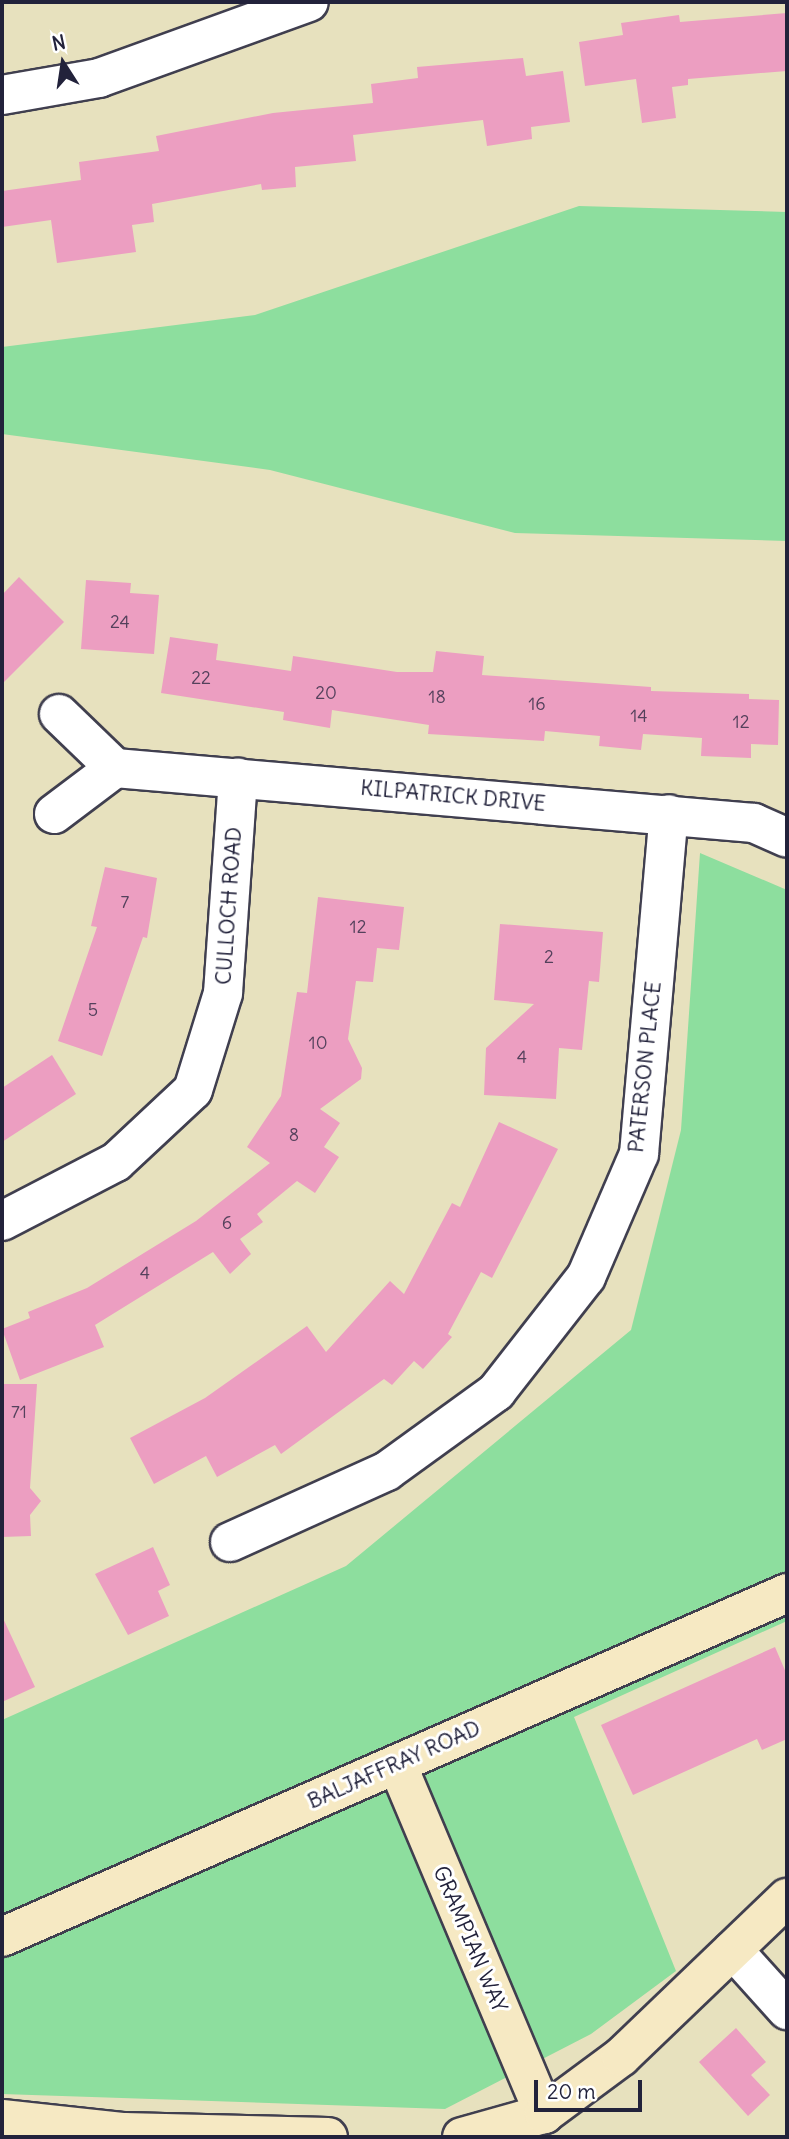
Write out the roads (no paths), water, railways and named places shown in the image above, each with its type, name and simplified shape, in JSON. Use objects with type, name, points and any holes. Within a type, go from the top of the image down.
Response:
[{"type":"street","points":[[2,95],[99,78],[309,2]]},
{"type":"street","points":[[54,814],[115,768],[59,713]]},
{"type":"street","name":"KILPATRICK DRIVE","points":[[115,768],[754,822],[787,838]]},
{"type":"street","name":"CULLOCH ROAD","points":[[2,1221],[116,1162],[193,1090],[223,993],[238,778]]},
{"type":"street","name":"PATERSON PLACE","points":[[230,1542],[387,1471],[496,1392],[586,1278],[639,1154],[669,814]]},
{"type":"street","name":"BALJAFFRAY ROAD","points":[[2,1937],[787,1593]]},
{"type":"street","name":"GRAMPIAN WAY","points":[[397,1764],[544,2114]]},
{"type":"street","points":[[462,2137],[544,2114],[621,2057],[787,1898]]},
{"type":"street","points":[[733,1950],[787,2010]]},
{"type":"street","points":[[2,2119],[124,2135],[328,2137]]}]
